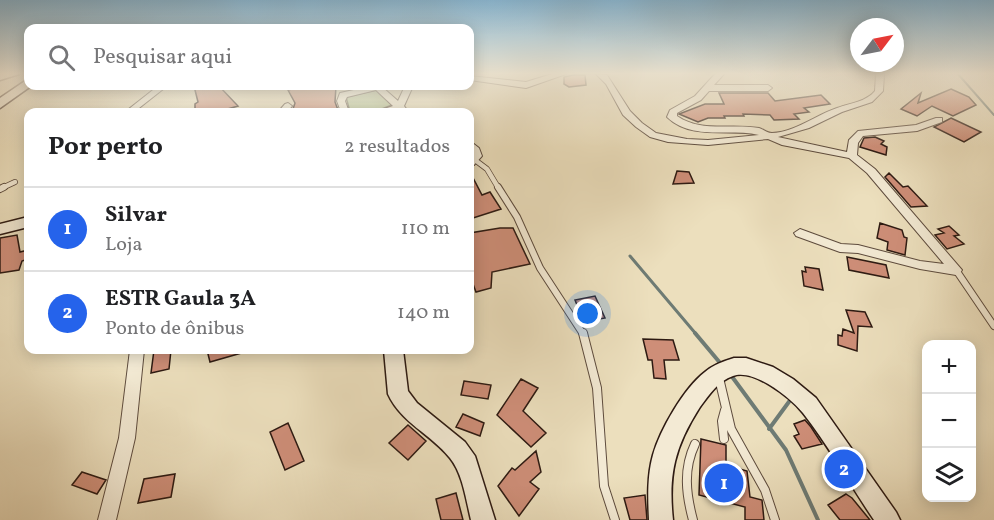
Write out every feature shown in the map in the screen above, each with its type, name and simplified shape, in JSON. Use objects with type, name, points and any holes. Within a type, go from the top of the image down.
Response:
[{"type":"main road","points":[[1,229],[24,223]]},
{"type":"main road","points":[[394,354],[398,394],[410,410],[457,449],[468,464],[483,520]]},
{"type":"main road","points":[[661,520],[664,454],[670,439],[698,395],[709,380],[725,371],[758,370],[793,390],[809,405],[888,520]]},
{"type":"street","points":[[134,108],[147,98]]},
{"type":"street","points":[[617,98],[621,106],[644,129],[654,135],[683,142],[744,140],[770,136],[806,127],[838,111],[875,98]]},
{"type":"street","points":[[698,98],[673,112],[672,117],[691,127],[758,131],[782,142],[852,156],[871,171],[956,270]]},
{"type":"street","points":[[852,156],[852,143],[855,136],[861,133],[916,128],[939,120]]},
{"type":"street","points":[[800,233],[840,248],[858,249],[920,265],[956,270]]},
{"type":"street","points":[[107,520],[127,438],[137,354]]},
{"type":"lane","points":[[474,163],[487,169],[517,217],[540,268],[582,329],[597,388],[604,486],[615,520]]},
{"type":"lane","points":[[0,189],[15,182]]},
{"type":"lane","points":[[956,270],[994,326]]},
{"type":"lane","points":[[725,371],[726,410],[729,426],[762,484],[773,508],[775,520]]},
{"type":"lane","points":[[724,439],[722,421],[726,410]]},
{"type":"lane","points":[[693,520],[687,495],[687,474],[688,456],[695,444]]},
{"type":"green space","points":[[346,98],[385,98],[392,105],[384,108],[349,108]]},
{"type":"building","points":[[197,98],[231,98],[238,106],[195,108]]},
{"type":"building","points":[[292,98],[335,98],[337,108],[293,108],[295,103]]},
{"type":"building","points":[[721,98],[773,98],[775,101],[824,98],[830,104],[804,108],[809,112],[794,114],[799,119],[774,120],[770,115],[743,114],[744,116],[708,118],[698,122],[679,114],[705,104],[724,104]]},
{"type":"building","points":[[914,98],[919,98],[918,103],[929,98],[970,98],[976,105],[953,116],[932,106],[917,116],[901,109]]},
{"type":"building","points":[[951,118],[981,132],[964,142],[934,127]]},
{"type":"building","points":[[875,137],[884,141],[881,144],[887,147],[886,155],[860,147],[864,138]]},
{"type":"building","points":[[677,171],[689,172],[694,183],[673,184]]},
{"type":"building","points":[[889,173],[903,187],[908,186],[927,206],[911,207],[885,177]]},
{"type":"building","points":[[474,180],[482,195],[490,192],[501,209],[474,218]]},
{"type":"building","points":[[880,223],[902,230],[904,237],[907,238],[905,255],[887,250],[888,242],[877,238]]},
{"type":"building","points":[[949,226],[959,235],[954,236],[964,244],[947,249],[935,235],[944,233],[938,229]]},
{"type":"building","points":[[513,228],[530,264],[492,272],[491,288],[476,292],[474,287],[474,232]]},
{"type":"building","points":[[17,235],[20,252],[24,251],[24,260],[19,270],[0,273],[0,238]]},
{"type":"building","points":[[847,257],[886,265],[889,278],[849,270]]},
{"type":"building","points":[[805,267],[819,269],[823,290],[804,286],[802,271],[806,272]]},
{"type":"building","points":[[595,296],[605,318],[584,322],[575,300]]},
{"type":"building","points":[[846,310],[865,312],[872,327],[858,326],[857,351],[838,345],[838,335],[842,336],[843,329],[854,333]]},
{"type":"building","points":[[643,339],[673,340],[679,360],[664,360],[666,379],[654,378],[652,360],[648,360]]},
{"type":"building","points":[[153,354],[171,354],[169,369],[151,373]]},
{"type":"building","points":[[208,354],[238,354],[210,362]]},
{"type":"building","points":[[521,379],[538,388],[523,411],[546,433],[531,447],[497,415]]},
{"type":"building","points":[[464,381],[491,385],[488,399],[461,395]]},
{"type":"building","points":[[463,414],[484,423],[480,436],[456,427]]},
{"type":"building","points":[[805,420],[822,444],[802,449],[794,436],[799,434],[794,424]]},
{"type":"building","points":[[288,423],[304,461],[285,470],[270,432]]},
{"type":"building","points":[[408,425],[426,441],[408,460],[389,443]]},
{"type":"building","points":[[701,439],[726,445],[726,465],[747,471],[750,497],[762,500],[764,520],[745,520],[745,507],[699,495]]},
{"type":"building","points":[[536,451],[541,472],[530,482],[539,489],[519,516],[498,486],[512,468],[515,470]]},
{"type":"building","points":[[82,472],[106,480],[97,494],[72,485]]},
{"type":"building","points":[[175,474],[171,497],[138,503],[144,479]]},
{"type":"building","points":[[456,493],[463,520],[441,520],[436,499]]},
{"type":"building","points":[[846,494],[870,520],[840,520],[828,505]]},
{"type":"building","points":[[645,495],[647,520],[630,520],[624,498]]},
{"type":"waterway","points":[[979,98],[994,115]]},
{"type":"waterway","points":[[630,256],[696,334]]},
{"type":"waterway","points":[[695,333],[721,364]]},
{"type":"waterway","points":[[733,378],[770,428]]},
{"type":"waterway","points":[[770,428],[791,399]]},
{"type":"waterway","points":[[770,428],[786,450],[818,520]]},
{"type":"place","name":"ESTR Gaula 3A","points":[[844,469]]},
{"type":"place","name":"Silvar","points":[[724,483]]}]
